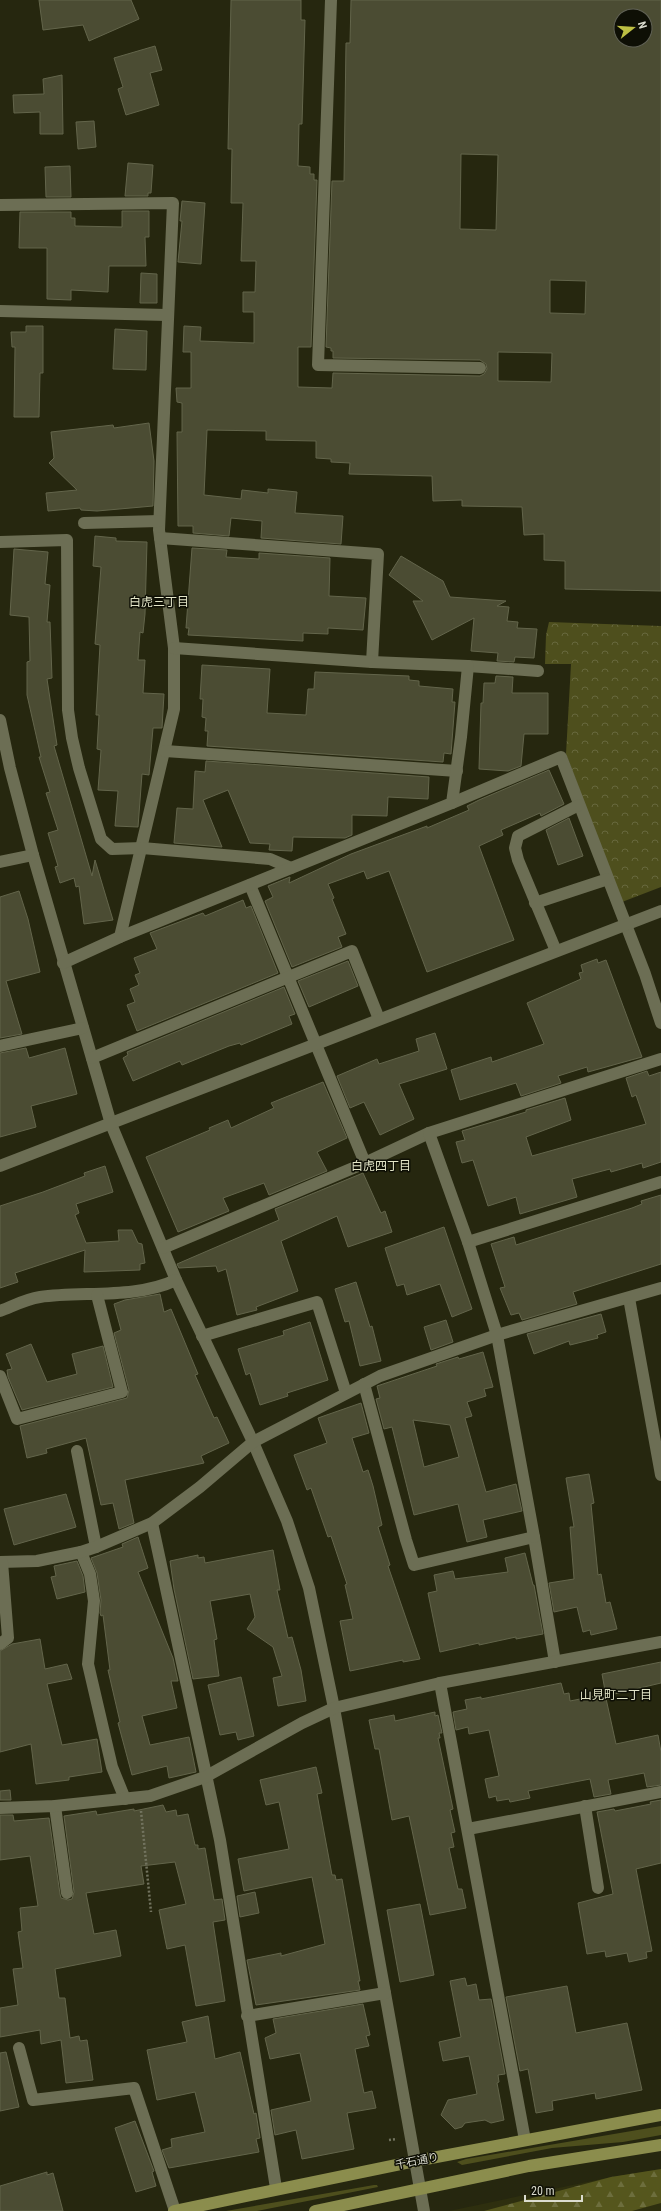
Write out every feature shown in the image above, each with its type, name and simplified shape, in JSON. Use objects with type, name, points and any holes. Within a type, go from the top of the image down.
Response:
[{"type":"main road","name":"千石通り","points":[[174,2211],[276,2188],[661,2115]]},
{"type":"main road","points":[[315,2211],[529,2166],[661,2146]]},
{"type":"street","points":[[331,0],[318,365],[480,368]]},
{"type":"street","points":[[0,205],[173,203],[159,521],[174,648],[174,709],[120,937]]},
{"type":"street","points":[[0,311],[167,316]]},
{"type":"street","points":[[84,523],[159,521]]},
{"type":"street","points":[[160,538],[378,554],[372,662]]},
{"type":"street","points":[[0,542],[67,540],[68,710],[79,768],[101,838],[112,849],[142,848],[270,859],[291,868]]},
{"type":"street","points":[[174,648],[372,662],[468,666],[538,671]]},
{"type":"street","points":[[452,803],[457,771],[468,666]]},
{"type":"street","points":[[0,720],[10,768],[32,855],[111,1124],[176,1280],[253,1442],[287,1520],[309,1588],[334,1708],[424,2211]]},
{"type":"street","points":[[165,751],[457,771]]},
{"type":"street","points":[[64,963],[120,937],[452,803],[561,756],[661,1023]]},
{"type":"street","points":[[556,951],[535,903],[518,860],[515,848],[518,836],[579,805]]},
{"type":"street","points":[[0,862],[32,855]]},
{"type":"street","points":[[535,903],[608,879]]},
{"type":"street","points":[[250,885],[365,1163]]},
{"type":"street","points":[[0,1166],[661,911]]},
{"type":"street","points":[[92,1058],[288,976],[352,951],[379,1019]]},
{"type":"street","points":[[0,1046],[83,1028]]},
{"type":"street","points":[[163,1248],[365,1163],[429,1133],[661,1059]]},
{"type":"street","points":[[429,1133],[468,1242],[497,1335],[555,1662]]},
{"type":"street","points":[[468,1242],[661,1182]]},
{"type":"street","points":[[0,1311],[39,1298],[97,1295],[160,1286],[176,1280]]},
{"type":"street","points":[[0,1644],[8,1638],[1,1562],[37,1561],[81,1552],[152,1523],[200,1487],[253,1442],[364,1384],[414,1363],[497,1335],[661,1288]]},
{"type":"street","points":[[0,1376],[17,1419],[122,1392],[97,1295]]},
{"type":"street","points":[[629,1298],[661,1475]]},
{"type":"street","points":[[202,1336],[317,1302],[346,1393]]},
{"type":"street","points":[[364,1384],[414,1565],[534,1537]]},
{"type":"street","points":[[77,1451],[96,1547]]},
{"type":"street","points":[[152,1523],[205,1777],[220,1840],[247,2016],[276,2188]]},
{"type":"street","points":[[81,1552],[90,1574],[94,1601],[88,1664],[112,1767],[125,1799]]},
{"type":"street","points":[[0,1808],[55,1806],[150,1796],[205,1777],[302,1723],[334,1708],[440,1683],[661,1642]]},
{"type":"street","points":[[440,1683],[525,2140]]},
{"type":"street","points":[[468,1829],[661,1792]]},
{"type":"street","points":[[55,1806],[67,1893]]},
{"type":"street","points":[[585,1806],[598,1888]]},
{"type":"street","points":[[247,2016],[385,1993]]},
{"type":"street","points":[[19,2048],[33,2100],[134,2088],[174,2211]]},
{"type":"path","points":[[139,1797],[151,1912]]},
{"type":"shaded area","points":[[661,2169],[661,2211],[449,2211],[611,2177]]},
{"type":"green space","points":[[549,622],[661,626],[661,887],[622,902],[566,754],[571,664],[545,664],[546,635]]},
{"type":"green space","points":[[661,2126],[661,2135],[623,2142],[552,2148],[462,2165],[457,2162],[466,2159]]},
{"type":"green space","points":[[661,2169],[661,2203],[632,2211],[484,2211],[611,2177]]},
{"type":"green space","points":[[377,2185],[378,2187],[257,2211],[226,2211]]},
{"type":"building","points":[[39,0],[131,0],[139,19],[89,41],[83,25],[43,30]]},
{"type":"building","points":[[231,0],[301,0],[301,20],[305,20],[302,124],[299,124],[298,166],[310,167],[310,174],[314,174],[314,180],[317,180],[311,347],[298,347],[298,387],[332,388],[333,373],[480,376],[484,374],[487,369],[486,364],[480,360],[333,358],[333,351],[331,351],[331,348],[326,347],[332,181],[344,181],[346,43],[350,43],[351,0],[661,0],[661,591],[565,589],[565,561],[544,560],[544,534],[524,535],[522,507],[462,506],[462,500],[433,501],[432,476],[349,474],[350,463],[331,462],[331,459],[316,458],[316,441],[266,440],[266,431],[207,430],[204,495],[241,499],[242,490],[268,493],[268,489],[297,492],[295,513],[343,516],[341,544],[261,538],[262,521],[231,518],[229,536],[193,533],[193,526],[178,526],[177,432],[182,432],[182,403],[177,402],[176,388],[191,388],[191,352],[183,352],[184,326],[201,327],[200,341],[254,343],[254,312],[243,312],[243,292],[255,292],[256,261],[241,261],[243,203],[231,203],[232,149],[228,149]],"holes":[[[461,154],[498,155],[496,230],[460,229]],[[550,280],[586,281],[585,314],[550,313]],[[498,352],[552,353],[551,382],[498,381]]]},
{"type":"building","points":[[155,46],[162,70],[150,73],[159,105],[126,115],[118,89],[123,87],[114,58]]},
{"type":"building","points":[[62,75],[63,134],[40,134],[40,112],[14,113],[13,95],[44,94],[43,79]]},
{"type":"building","points":[[94,121],[96,147],[78,149],[76,122]]},
{"type":"building","points":[[128,163],[153,165],[151,193],[148,193],[148,196],[125,196]]},
{"type":"building","points":[[70,166],[71,197],[46,197],[45,167]]},
{"type":"building","points":[[182,201],[205,203],[201,264],[178,262],[182,221],[180,221]]},
{"type":"building","points":[[122,211],[149,211],[149,237],[145,237],[146,266],[109,266],[108,292],[71,290],[71,300],[47,299],[47,248],[19,248],[20,212],[71,212],[71,218],[75,218],[75,226],[122,227]]},
{"type":"building","points":[[141,273],[157,274],[157,303],[140,303]]},
{"type":"building","points":[[26,326],[43,326],[43,373],[40,373],[39,417],[14,417],[15,347],[12,347],[11,332],[26,332]]},
{"type":"building","points":[[115,329],[147,331],[146,370],[113,369]]},
{"type":"building","points":[[149,423],[154,461],[153,506],[97,511],[81,510],[80,508],[48,511],[46,493],[77,490],[49,463],[54,458],[51,432],[113,425],[114,428]]},
{"type":"building","points":[[95,536],[116,538],[116,541],[147,542],[145,614],[143,633],[140,632],[138,660],[145,660],[143,693],[164,694],[162,728],[153,728],[149,775],[142,774],[138,827],[115,826],[118,791],[98,790],[101,750],[97,749],[99,715],[96,715],[100,645],[95,644],[101,567],[93,566]]},
{"type":"building","points":[[192,548],[227,550],[226,557],[259,559],[259,553],[330,558],[329,596],[366,598],[363,630],[328,628],[328,634],[303,633],[303,641],[188,635],[189,628],[186,628]]},
{"type":"building","points":[[14,549],[48,552],[45,584],[50,585],[47,622],[50,622],[52,678],[47,679],[57,745],[54,746],[92,876],[95,860],[113,920],[84,924],[79,886],[76,887],[74,878],[60,883],[55,867],[58,866],[48,833],[58,830],[46,793],[50,792],[39,757],[41,757],[27,695],[27,662],[30,661],[29,617],[10,615]]},
{"type":"building","points":[[401,556],[443,581],[450,597],[506,601],[497,606],[509,607],[507,621],[518,622],[517,628],[537,629],[534,658],[515,657],[514,662],[497,661],[498,653],[471,651],[474,618],[432,640],[413,601],[423,601],[389,575]]},
{"type":"building","points":[[202,665],[270,669],[267,713],[306,715],[308,689],[314,689],[315,672],[409,676],[409,680],[419,681],[419,686],[453,689],[452,702],[455,702],[451,754],[444,753],[443,762],[207,746],[208,731],[205,731],[206,718],[202,717],[203,699],[200,699]]},
{"type":"building","points":[[496,676],[513,677],[512,693],[548,693],[548,734],[524,734],[521,766],[508,771],[479,769],[481,703],[483,703],[484,683],[495,683]]},
{"type":"building","points":[[206,761],[429,777],[428,799],[388,797],[387,816],[352,815],[352,835],[345,838],[293,837],[292,851],[269,850],[270,844],[250,843],[228,790],[203,800],[222,847],[174,843],[177,808],[193,809],[195,771],[205,772]]},
{"type":"building","points":[[549,770],[564,804],[541,816],[540,813],[501,830],[503,835],[479,846],[514,940],[427,972],[389,871],[367,879],[364,871],[328,884],[334,898],[332,899],[346,934],[338,937],[342,947],[292,967],[265,901],[273,897],[268,886],[290,877],[289,883],[351,854],[427,826],[427,828],[469,810],[467,806],[479,800]]},
{"type":"building","points":[[569,818],[583,856],[558,865],[546,830]]},
{"type":"building","points":[[19,891],[28,919],[40,972],[6,981],[22,1034],[0,1038],[0,897]]},
{"type":"building","points":[[243,900],[246,908],[251,906],[278,973],[137,1031],[127,1005],[135,1002],[130,989],[139,985],[135,975],[140,973],[134,958],[157,949],[150,933],[203,913],[205,916]]},
{"type":"building","points":[[597,959],[598,963],[606,960],[642,1057],[588,1072],[587,1067],[558,1076],[561,1083],[521,1096],[516,1083],[460,1100],[451,1070],[491,1057],[492,1062],[544,1044],[527,1003],[581,979],[579,973],[583,972],[581,965]]},
{"type":"building","points":[[348,961],[358,986],[309,1007],[298,981]]},
{"type":"building","points":[[284,987],[295,1014],[289,1016],[292,1024],[241,1045],[240,1043],[229,1046],[182,1065],[180,1061],[133,1081],[123,1058],[128,1055],[127,1052]]},
{"type":"building","points":[[435,1033],[447,1069],[399,1084],[414,1119],[380,1135],[364,1102],[350,1108],[337,1076],[377,1059],[379,1064],[419,1051],[416,1039]]},
{"type":"building","points":[[26,1048],[29,1058],[65,1048],[77,1094],[31,1106],[36,1127],[0,1137],[0,1053]]},
{"type":"building","points":[[647,1071],[649,1076],[661,1072],[661,1162],[643,1168],[642,1163],[611,1172],[610,1169],[572,1179],[577,1197],[520,1214],[516,1197],[488,1206],[473,1160],[462,1163],[456,1142],[465,1140],[462,1131],[526,1112],[526,1110],[565,1098],[571,1120],[526,1137],[532,1156],[646,1124],[636,1095],[632,1097],[626,1078]]},
{"type":"building","points":[[323,1082],[347,1138],[317,1152],[327,1171],[269,1195],[264,1183],[223,1198],[229,1211],[178,1232],[146,1157],[210,1130],[209,1128],[228,1120],[231,1128],[274,1108],[271,1103]]},
{"type":"building","points":[[105,1166],[113,1192],[76,1204],[79,1213],[75,1215],[86,1243],[119,1241],[118,1230],[132,1230],[138,1243],[142,1244],[145,1263],[140,1264],[140,1270],[84,1272],[85,1250],[15,1273],[18,1282],[0,1288],[0,1206],[85,1176],[84,1173]]},
{"type":"building","points":[[363,1173],[381,1213],[385,1211],[392,1232],[348,1247],[337,1216],[281,1241],[298,1291],[256,1307],[257,1310],[237,1315],[226,1269],[218,1272],[216,1266],[179,1268],[177,1264],[279,1220],[275,1209]]},
{"type":"building","points":[[661,1195],[661,1264],[573,1292],[577,1304],[522,1320],[519,1313],[511,1315],[500,1288],[505,1287],[491,1244],[514,1237],[516,1245],[632,1208],[642,1204],[641,1201]]},
{"type":"building","points":[[444,1227],[472,1309],[452,1317],[440,1284],[407,1295],[404,1284],[397,1286],[385,1248]]},
{"type":"building","points":[[356,1282],[370,1327],[372,1326],[381,1361],[360,1366],[349,1321],[345,1322],[335,1289]]},
{"type":"building","points":[[160,1294],[164,1312],[171,1309],[198,1374],[195,1375],[214,1418],[217,1417],[229,1443],[201,1456],[204,1463],[125,1480],[134,1523],[119,1529],[113,1503],[101,1505],[86,1438],[46,1449],[47,1453],[27,1458],[20,1426],[127,1398],[129,1390],[114,1333],[121,1330],[114,1304],[125,1300]]},
{"type":"building","points":[[601,1314],[606,1332],[597,1335],[598,1338],[570,1345],[569,1341],[534,1354],[527,1334]]},
{"type":"building","points":[[446,1320],[453,1342],[431,1350],[424,1327]]},
{"type":"building","points":[[310,1322],[328,1380],[287,1393],[288,1396],[260,1405],[250,1373],[246,1375],[238,1349],[284,1335],[283,1331]]},
{"type":"building","points":[[31,1344],[47,1382],[77,1374],[72,1354],[103,1346],[113,1387],[22,1410],[8,1377],[7,1370],[12,1369],[6,1354]]},
{"type":"building","points":[[483,1352],[493,1387],[484,1389],[486,1396],[467,1402],[472,1416],[465,1418],[486,1492],[516,1484],[522,1511],[483,1520],[487,1537],[467,1542],[458,1504],[414,1515],[392,1427],[384,1429],[376,1399],[380,1398],[377,1386],[437,1366],[436,1364],[458,1357],[459,1359]],"holes":[[[413,1420],[450,1425],[459,1457],[424,1467]]]},
{"type":"building","points":[[361,1403],[369,1433],[352,1438],[363,1472],[368,1470],[373,1486],[382,1525],[378,1527],[390,1565],[388,1566],[420,1659],[403,1662],[403,1660],[350,1671],[340,1621],[353,1619],[345,1585],[347,1584],[331,1536],[328,1537],[311,1488],[307,1490],[294,1455],[327,1443],[318,1418]]},
{"type":"building","points":[[589,1474],[594,1503],[591,1504],[598,1575],[601,1574],[606,1603],[610,1602],[617,1629],[591,1635],[590,1630],[583,1632],[577,1607],[554,1612],[549,1583],[574,1579],[570,1527],[574,1527],[566,1478]]},
{"type":"building","points":[[66,1494],[76,1527],[14,1545],[4,1509]]},
{"type":"building","points":[[138,1537],[148,1568],[138,1572],[173,1658],[178,1681],[171,1681],[177,1708],[142,1716],[150,1745],[189,1737],[196,1772],[169,1778],[167,1766],[132,1775],[118,1723],[120,1722],[108,1670],[110,1670],[103,1615],[101,1616],[100,1613],[101,1600],[97,1573],[91,1558],[123,1547],[122,1544]]},
{"type":"building","points":[[273,1550],[280,1590],[277,1590],[288,1638],[292,1637],[301,1670],[306,1701],[278,1706],[273,1678],[282,1676],[273,1647],[247,1629],[255,1617],[250,1594],[210,1601],[217,1639],[214,1640],[219,1676],[193,1679],[174,1589],[170,1561],[198,1555],[198,1558],[204,1557],[205,1563]]},
{"type":"building","points":[[525,1553],[534,1585],[543,1634],[516,1639],[516,1637],[479,1645],[479,1643],[440,1652],[428,1593],[437,1591],[434,1575],[453,1571],[455,1579],[508,1572],[505,1558]]},
{"type":"building","points":[[77,1561],[83,1576],[85,1592],[57,1599],[51,1577],[56,1576],[54,1566]]},
{"type":"building","points":[[40,1639],[45,1669],[67,1664],[72,1679],[47,1684],[62,1745],[97,1739],[102,1772],[69,1777],[69,1780],[36,1784],[31,1744],[0,1752],[0,1651],[12,1644]]},
{"type":"building","points":[[661,1662],[661,1683],[606,1696],[602,1674]]},
{"type":"building","points":[[241,1677],[254,1736],[238,1740],[236,1732],[220,1735],[208,1685]]},
{"type":"building","points":[[561,1683],[564,1694],[569,1693],[570,1701],[605,1694],[616,1744],[658,1735],[661,1752],[661,1785],[647,1787],[644,1773],[608,1780],[611,1794],[594,1797],[590,1779],[528,1791],[530,1798],[510,1802],[509,1799],[497,1801],[496,1796],[489,1798],[485,1779],[499,1776],[489,1730],[469,1734],[468,1727],[456,1730],[453,1712],[467,1709],[465,1700],[481,1697],[481,1699]]},
{"type":"building","points":[[435,1712],[435,1716],[438,1715],[442,1733],[439,1733],[440,1738],[438,1738],[453,1809],[450,1810],[455,1832],[451,1833],[454,1847],[449,1848],[458,1889],[462,1889],[466,1908],[430,1915],[409,1816],[392,1820],[379,1749],[375,1749],[369,1720],[394,1715],[395,1721]]},
{"type":"building","points":[[316,1767],[322,1793],[317,1794],[332,1875],[335,1875],[336,1880],[342,1879],[360,1981],[358,1981],[360,1990],[256,2005],[247,1960],[281,1953],[281,1956],[325,1944],[312,1877],[244,1891],[238,1859],[289,1849],[279,1802],[266,1805],[260,1780]]},
{"type":"building","points":[[10,1790],[11,1800],[0,1800],[0,1791]]},
{"type":"building","points":[[661,1800],[661,1863],[636,1869],[652,1951],[646,1952],[647,1958],[629,1962],[627,1953],[606,1957],[605,1951],[587,1954],[578,1903],[613,1894],[597,1812],[614,1809],[615,1811],[651,1804],[650,1802]]},
{"type":"building","points":[[163,1805],[166,1812],[176,1810],[177,1816],[188,1814],[195,1845],[198,1845],[198,1849],[205,1848],[214,1900],[222,1899],[225,1920],[213,1922],[225,2001],[196,2006],[185,1945],[167,1949],[159,1910],[186,1904],[175,1862],[141,1866],[144,1884],[86,1893],[94,1934],[116,1930],[121,1956],[55,1969],[59,1998],[65,1998],[70,2038],[79,2036],[80,2041],[87,2040],[93,2080],[66,2083],[61,2040],[41,2044],[40,2030],[0,2037],[0,2008],[18,2005],[13,1969],[23,1968],[18,1932],[22,1931],[20,1908],[38,1906],[30,1856],[0,1860],[0,1815],[13,1815],[14,1821],[49,1818],[60,1894],[61,1898],[68,1900],[72,1899],[74,1892],[64,1816],[96,1811],[97,1815],[134,1809],[134,1811]]},
{"type":"building","points":[[255,1892],[259,1913],[240,1917],[237,1896]]},
{"type":"building","points":[[420,1904],[434,1975],[400,1982],[387,1910]]},
{"type":"building","points":[[465,1978],[467,1986],[476,1984],[479,2000],[491,1999],[505,2074],[498,2075],[499,2082],[497,2083],[504,2120],[491,2123],[485,2120],[465,2123],[462,2127],[455,2129],[441,2115],[448,2100],[477,2094],[469,2056],[443,2061],[439,2042],[461,2037],[450,1981]]},
{"type":"building","points":[[567,1986],[576,2033],[627,2023],[642,2090],[596,2099],[595,2093],[552,2101],[553,2110],[536,2113],[528,2069],[520,2071],[506,1997]]},
{"type":"building","points":[[363,2004],[370,2035],[366,2036],[369,2046],[355,2049],[364,2093],[372,2091],[376,2108],[347,2113],[354,2149],[302,2159],[296,2130],[275,2135],[271,2110],[311,2101],[300,2053],[270,2059],[265,2038],[276,2033],[273,2019]]},
{"type":"building","points":[[208,2016],[215,2059],[240,2052],[254,2114],[256,2113],[260,2138],[256,2139],[259,2152],[169,2168],[162,2150],[172,2147],[171,2139],[205,2132],[195,2092],[157,2100],[147,2050],[187,2042],[182,2022]]},
{"type":"building","points":[[6,2052],[19,2107],[0,2111],[0,2053]]},
{"type":"building","points":[[135,2121],[154,2171],[152,2172],[156,2186],[136,2192],[115,2128]]},
{"type":"building","points":[[47,2172],[47,2175],[53,2173],[63,2211],[0,2211],[0,2186]]},
{"type":"district","name":"白虎三丁目","points":[[159,602]]},
{"type":"district","name":"白虎四丁目","points":[[381,1166]]},
{"type":"district","name":"山見町二丁目","points":[[616,1695]]}]
